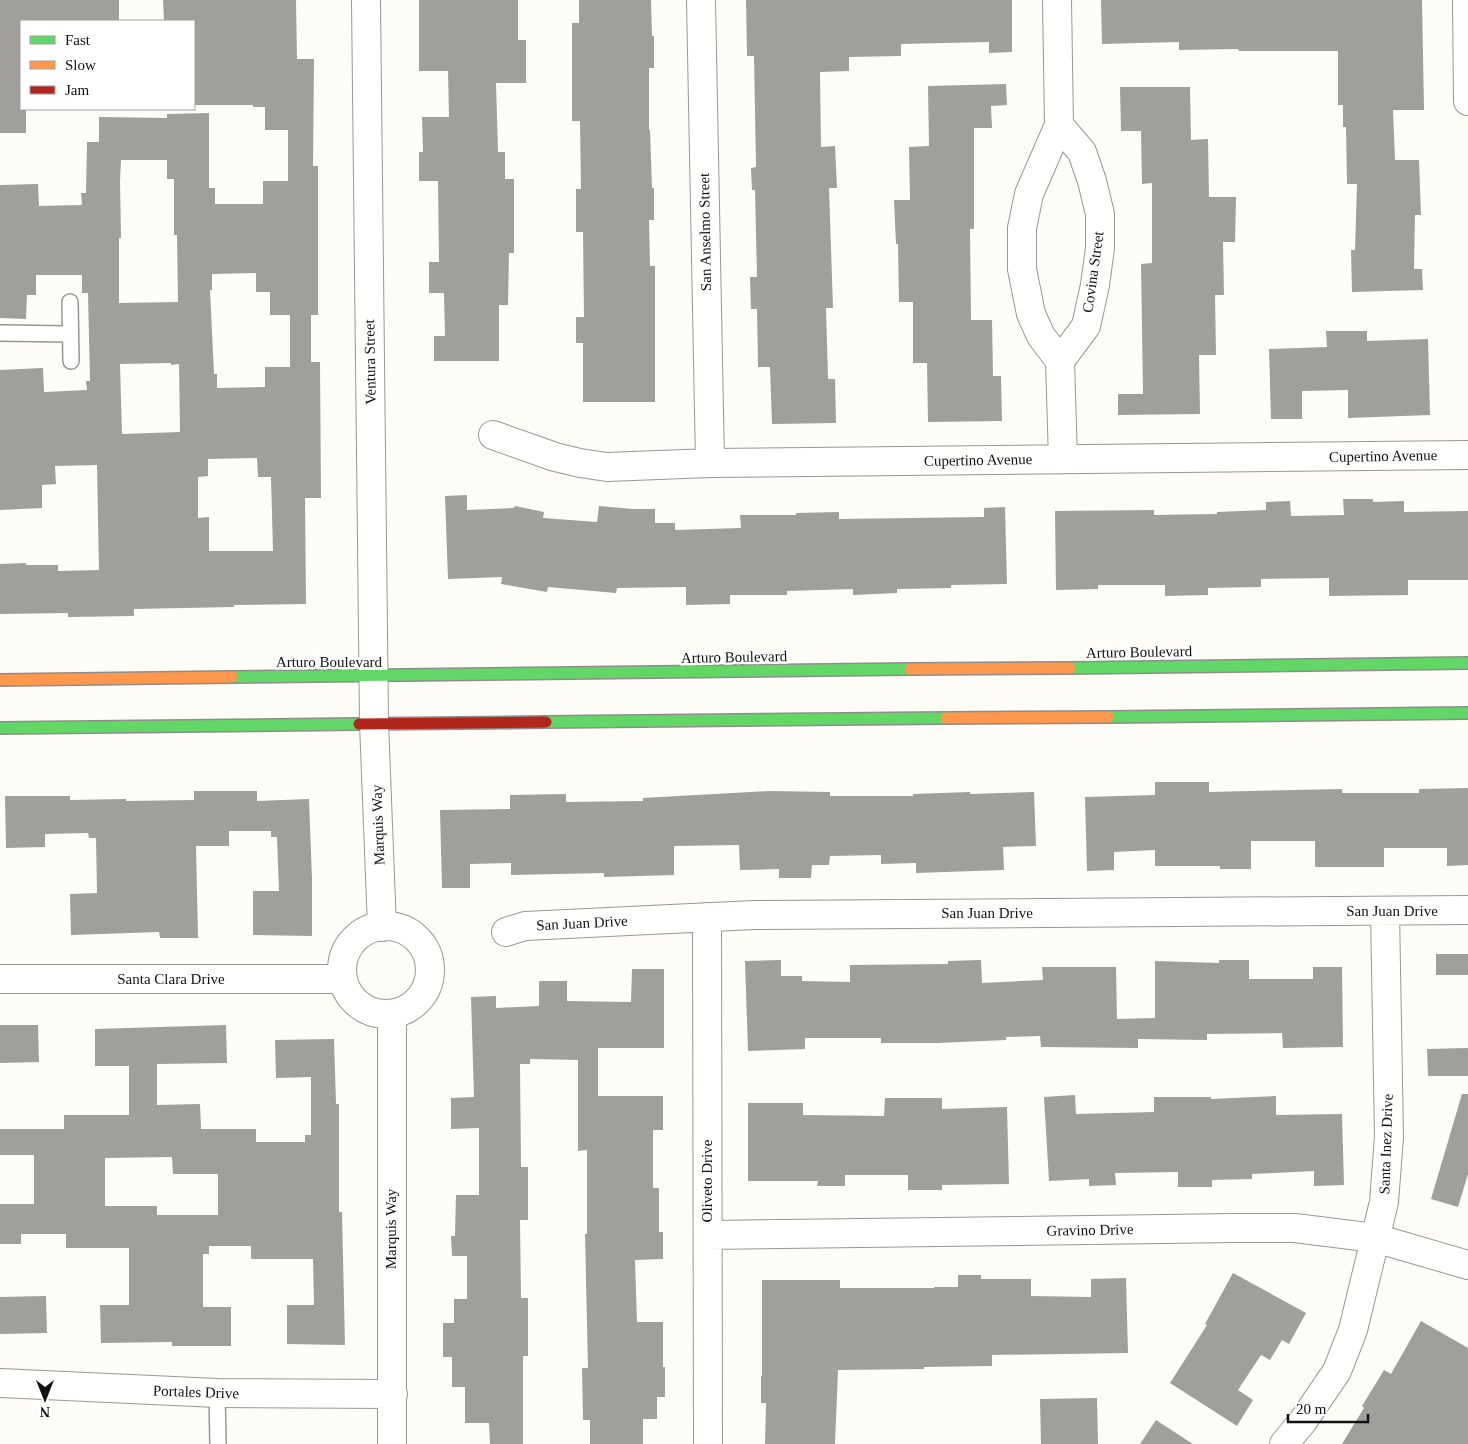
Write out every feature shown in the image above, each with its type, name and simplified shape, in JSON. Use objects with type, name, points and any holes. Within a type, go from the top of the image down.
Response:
[{"type":"street","name":"Ventura Street","points":[[366,0],[374,723]]},
{"type":"street","name":"San Anselmo Street","points":[[700,0],[710,463]]},
{"type":"street","points":[[1057,0],[1059,125],[1029,194],[1022,228],[1022,269],[1031,314],[1041,336],[1060,361],[1062,460]]},
{"type":"street","points":[[1467,0],[1468,102]]},
{"type":"street","name":"Covina Street","points":[[1059,125],[1082,152],[1092,181],[1100,214],[1100,248],[1095,285],[1086,326],[1060,361]]},
{"type":"street","name":"Cupertino Avenue","points":[[493,434],[555,457],[580,464],[607,467],[710,463],[1468,455]]},
{"type":"street","name":"Arturo Boulevard","points":[[0,680],[1468,663]]},
{"type":"street","points":[[0,728],[1468,713]]},
{"type":"street","name":"Marquis Way","points":[[374,723],[382,927]]},
{"type":"street","name":"San Juan Drive","points":[[506,932],[525,926],[763,915],[1468,910]]},
{"type":"street","name":"Santa Inez Drive","points":[[1284,1444],[1303,1421],[1337,1371],[1352,1330],[1384,1202],[1389,1137],[1385,911]]},
{"type":"street","name":"Oliveto Drive","points":[[706,917],[708,1444]]},
{"type":"street","points":[[382,927],[401,929],[417,940],[423,948],[429,966],[427,984],[423,994],[410,1007],[392,1014],[375,1013],[360,1006],[346,990],[342,979],[342,964],[346,950],[355,938],[368,930],[382,927]]},
{"type":"street","name":"Santa Clara Drive","points":[[0,979],[342,979]]},
{"type":"street","name":"Marquis Way","points":[[392,1014],[392,1444]]},
{"type":"street","name":"Gravino Drive","points":[[708,1235],[1295,1228],[1375,1238],[1468,1265]]},
{"type":"street","name":"Portales Drive","points":[[0,1383],[217,1393],[393,1394]]},
{"type":"lane","points":[[70,302],[71,361]]},
{"type":"lane","points":[[0,333],[70,334]]},
{"type":"lane","points":[[217,1393],[218,1444]]},
{"type":"building","points":[[0,0],[119,0],[119,20],[20,20],[20,110],[26,110],[26,133],[0,133]]},
{"type":"building","points":[[163,0],[296,0],[297,59],[314,59],[313,166],[318,166],[318,315],[311,315],[311,362],[320,362],[321,498],[305,498],[306,604],[134,609],[134,616],[68,617],[68,613],[0,614],[0,564],[58,565],[58,571],[99,570],[97,465],[55,466],[56,484],[42,485],[42,508],[0,510],[0,370],[43,368],[44,392],[87,390],[86,381],[90,381],[88,293],[82,293],[82,275],[36,275],[36,295],[27,295],[26,319],[0,318],[0,185],[38,184],[39,206],[82,205],[81,193],[86,193],[87,142],[99,142],[99,117],[167,118],[167,114],[209,113],[209,188],[215,188],[215,204],[263,204],[263,181],[288,181],[288,130],[265,130],[265,107],[253,107],[253,105],[195,105],[195,20],[164,20]],"holes":[[[121,160],[167,160],[167,179],[174,179],[174,235],[177,235],[178,302],[119,303]],[[256,273],[256,292],[270,292],[270,315],[290,315],[290,367],[265,367],[265,387],[217,388],[217,374],[214,374],[210,290],[212,290],[212,274]],[[171,363],[171,365],[179,364],[180,432],[122,434],[120,364]],[[257,458],[258,477],[271,477],[273,551],[209,551],[209,517],[198,518],[198,477],[208,476],[208,459]]]},
{"type":"building","points":[[419,0],[518,0],[518,40],[526,40],[526,83],[496,83],[498,152],[505,152],[505,179],[514,179],[514,253],[509,253],[508,305],[499,305],[499,361],[434,361],[434,336],[445,336],[444,293],[429,293],[429,262],[439,262],[438,181],[419,181],[419,152],[423,152],[422,117],[449,117],[448,71],[419,71]]},
{"type":"building","points":[[579,0],[651,0],[654,68],[649,68],[649,130],[652,188],[654,188],[654,220],[649,220],[650,266],[655,266],[655,402],[583,402],[583,343],[576,343],[576,317],[584,317],[583,232],[576,232],[576,189],[581,189],[580,121],[572,121],[572,23],[579,23]]},
{"type":"building","points":[[746,0],[1012,0],[1012,52],[989,53],[989,42],[901,44],[901,56],[849,57],[849,71],[820,72],[821,147],[835,146],[837,188],[829,188],[833,308],[826,308],[828,379],[835,379],[836,423],[772,424],[770,367],[758,367],[757,309],[751,309],[750,277],[757,277],[755,190],[752,190],[751,168],[756,167],[754,56],[747,56]]},
{"type":"building","points":[[1101,0],[1422,0],[1424,110],[1393,110],[1395,160],[1419,160],[1421,215],[1415,215],[1414,269],[1422,269],[1423,290],[1352,292],[1351,250],[1355,250],[1357,184],[1347,184],[1346,127],[1343,127],[1343,105],[1338,105],[1338,51],[1179,50],[1179,42],[1102,44]]},
{"type":"building","points":[[1006,84],[1007,105],[991,106],[992,128],[974,128],[974,229],[970,229],[971,320],[992,320],[993,376],[1001,376],[1002,421],[928,422],[927,363],[913,363],[913,302],[899,302],[898,244],[896,244],[894,200],[910,200],[909,147],[929,146],[928,86]]},
{"type":"building","points":[[1120,87],[1190,87],[1191,140],[1208,139],[1209,197],[1236,197],[1235,242],[1223,242],[1224,295],[1215,295],[1216,355],[1199,355],[1200,414],[1118,415],[1118,394],[1143,394],[1141,264],[1152,263],[1152,183],[1142,184],[1141,131],[1121,131]]},
{"type":"building","points":[[1326,331],[1367,331],[1367,341],[1428,339],[1430,415],[1348,418],[1348,390],[1302,391],[1302,419],[1271,419],[1269,349],[1327,347]]},
{"type":"building","points":[[467,495],[467,510],[514,508],[515,506],[544,512],[543,518],[597,522],[599,506],[655,509],[655,523],[675,523],[675,530],[741,528],[740,515],[796,515],[796,513],[839,512],[839,519],[984,517],[984,508],[1005,507],[1007,584],[951,585],[951,588],[897,589],[897,593],[853,595],[853,589],[787,591],[787,595],[730,595],[730,604],[686,605],[686,587],[617,588],[616,593],[548,587],[547,592],[501,584],[502,577],[448,579],[445,496]]},
{"type":"building","points":[[1343,499],[1373,499],[1373,502],[1404,501],[1404,512],[1468,511],[1468,580],[1408,580],[1408,595],[1329,596],[1329,578],[1261,579],[1261,587],[1208,588],[1208,595],[1165,596],[1165,585],[1098,585],[1098,589],[1056,590],[1055,511],[1154,510],[1154,515],[1217,514],[1217,512],[1266,510],[1266,502],[1290,501],[1291,516],[1344,515]]},
{"type":"building","points":[[1155,782],[1209,782],[1209,792],[1342,789],[1342,793],[1419,793],[1419,789],[1468,788],[1468,865],[1447,866],[1447,848],[1384,848],[1384,867],[1315,867],[1315,841],[1251,841],[1251,869],[1220,869],[1220,866],[1155,866],[1155,850],[1114,852],[1114,870],[1087,871],[1085,797],[1155,795]]},
{"type":"building","points":[[194,791],[257,791],[257,801],[309,799],[312,936],[253,935],[253,891],[279,891],[277,837],[271,837],[271,831],[229,831],[229,846],[196,846],[198,938],[160,938],[159,932],[71,935],[70,894],[97,893],[96,838],[89,838],[88,833],[45,834],[45,847],[6,848],[5,796],[70,796],[70,800],[194,800]]},
{"type":"building","points":[[769,791],[830,792],[830,796],[913,796],[913,794],[970,792],[970,794],[1034,792],[1036,846],[1003,847],[1004,870],[916,873],[916,863],[881,864],[881,855],[830,856],[829,865],[812,865],[811,878],[779,878],[779,869],[740,870],[739,845],[674,846],[674,875],[604,877],[604,873],[511,875],[511,863],[470,864],[470,888],[442,888],[440,810],[510,809],[510,795],[566,794],[566,802],[643,801],[643,798]]},
{"type":"building","points":[[1436,954],[1468,954],[1468,975],[1436,975]]},
{"type":"building","points":[[781,960],[781,976],[802,976],[802,981],[850,982],[850,965],[948,964],[948,961],[981,960],[982,983],[1043,980],[1042,967],[1116,967],[1117,1019],[1155,1018],[1155,961],[1219,963],[1219,960],[1249,960],[1249,979],[1313,979],[1313,967],[1342,967],[1343,1047],[1283,1048],[1282,1033],[1207,1034],[1207,1040],[1138,1039],[1138,1048],[1041,1047],[1040,1036],[1006,1037],[1006,1040],[938,1043],[881,1043],[881,1038],[805,1038],[805,1049],[748,1051],[745,961]]},
{"type":"building","points":[[632,969],[664,969],[664,1048],[598,1048],[598,1096],[663,1096],[663,1130],[653,1130],[653,1188],[659,1188],[659,1232],[663,1232],[663,1259],[635,1260],[637,1322],[663,1322],[665,1397],[657,1397],[657,1419],[643,1419],[643,1444],[590,1444],[590,1420],[583,1420],[582,1368],[588,1368],[585,1234],[587,1234],[587,1150],[578,1151],[578,1060],[530,1059],[530,1064],[520,1064],[521,1167],[528,1167],[528,1220],[520,1220],[521,1298],[528,1298],[528,1356],[523,1356],[523,1444],[490,1444],[489,1423],[465,1423],[465,1387],[452,1387],[452,1357],[443,1357],[443,1323],[454,1323],[454,1299],[467,1299],[467,1256],[452,1256],[451,1236],[455,1236],[456,1195],[479,1195],[479,1128],[451,1129],[451,1098],[474,1097],[471,997],[496,996],[496,1008],[539,1006],[539,981],[567,981],[567,1001],[631,1002]]},
{"type":"building","points":[[0,1025],[38,1025],[39,1062],[0,1063]]},
{"type":"building","points":[[226,1025],[227,1063],[157,1064],[157,1105],[200,1104],[201,1129],[256,1129],[256,1142],[305,1142],[305,1135],[311,1135],[311,1077],[276,1078],[275,1040],[334,1039],[336,1104],[339,1104],[339,1212],[342,1212],[345,1345],[287,1344],[287,1305],[314,1305],[313,1259],[251,1259],[251,1246],[209,1246],[209,1254],[203,1254],[203,1307],[231,1307],[231,1346],[172,1346],[172,1342],[101,1343],[100,1305],[129,1305],[129,1248],[66,1248],[66,1234],[21,1234],[21,1244],[0,1244],[0,1204],[34,1204],[34,1155],[0,1155],[0,1129],[64,1129],[64,1115],[129,1115],[129,1066],[95,1066],[95,1029]],"holes":[[[172,1157],[173,1174],[218,1174],[218,1215],[157,1215],[157,1206],[105,1206],[105,1158]]]},
{"type":"building","points":[[1468,1048],[1468,1076],[1428,1076],[1427,1049]]},
{"type":"building","points":[[1462,1094],[1468,1094],[1468,1174],[1458,1207],[1431,1199]]},
{"type":"building","points":[[1075,1095],[1076,1114],[1154,1112],[1154,1097],[1211,1097],[1211,1099],[1276,1096],[1276,1115],[1342,1114],[1344,1185],[1314,1186],[1314,1171],[1252,1174],[1252,1179],[1212,1180],[1212,1187],[1178,1187],[1178,1172],[1115,1173],[1116,1185],[1089,1186],[1089,1179],[1049,1181],[1044,1097]]},
{"type":"building","points":[[885,1098],[942,1098],[942,1109],[1007,1107],[1009,1184],[942,1185],[942,1190],[908,1190],[908,1175],[845,1175],[845,1186],[817,1186],[818,1181],[748,1181],[748,1103],[803,1103],[803,1115],[884,1116]]},
{"type":"building","points":[[1233,1273],[1306,1313],[1289,1344],[1282,1340],[1270,1360],[1261,1355],[1238,1390],[1253,1400],[1237,1426],[1170,1383],[1207,1325],[1205,1324]]},
{"type":"building","points":[[958,1275],[981,1275],[981,1279],[1031,1279],[1031,1296],[1091,1297],[1091,1279],[1126,1278],[1128,1353],[992,1355],[992,1366],[838,1370],[835,1444],[765,1444],[766,1403],[761,1403],[762,1280],[840,1280],[840,1288],[934,1288],[958,1287]]},
{"type":"building","points":[[46,1296],[47,1333],[0,1334],[0,1297]]},
{"type":"building","points":[[1421,1321],[1468,1348],[1468,1444],[1342,1444],[1384,1370],[1391,1374]]},
{"type":"building","points":[[1097,1398],[1098,1444],[1041,1444],[1040,1399]]},
{"type":"building","points":[[1156,1420],[1193,1444],[1140,1444]]},
{"type":"traffic: fast","points":[[1070,668],[1468,663]]},
{"type":"traffic: fast","points":[[232,677],[910,669]]},
{"type":"traffic: fast","points":[[1108,717],[1468,713]]},
{"type":"traffic: fast","points":[[546,722],[946,718]]},
{"type":"traffic: fast","points":[[0,728],[359,724]]},
{"type":"traffic: slow","points":[[910,669],[1070,668]]},
{"type":"traffic: slow","points":[[0,680],[232,677]]},
{"type":"traffic: slow","points":[[946,718],[1108,717]]},
{"type":"traffic: jam","points":[[359,724],[546,722]]}]
